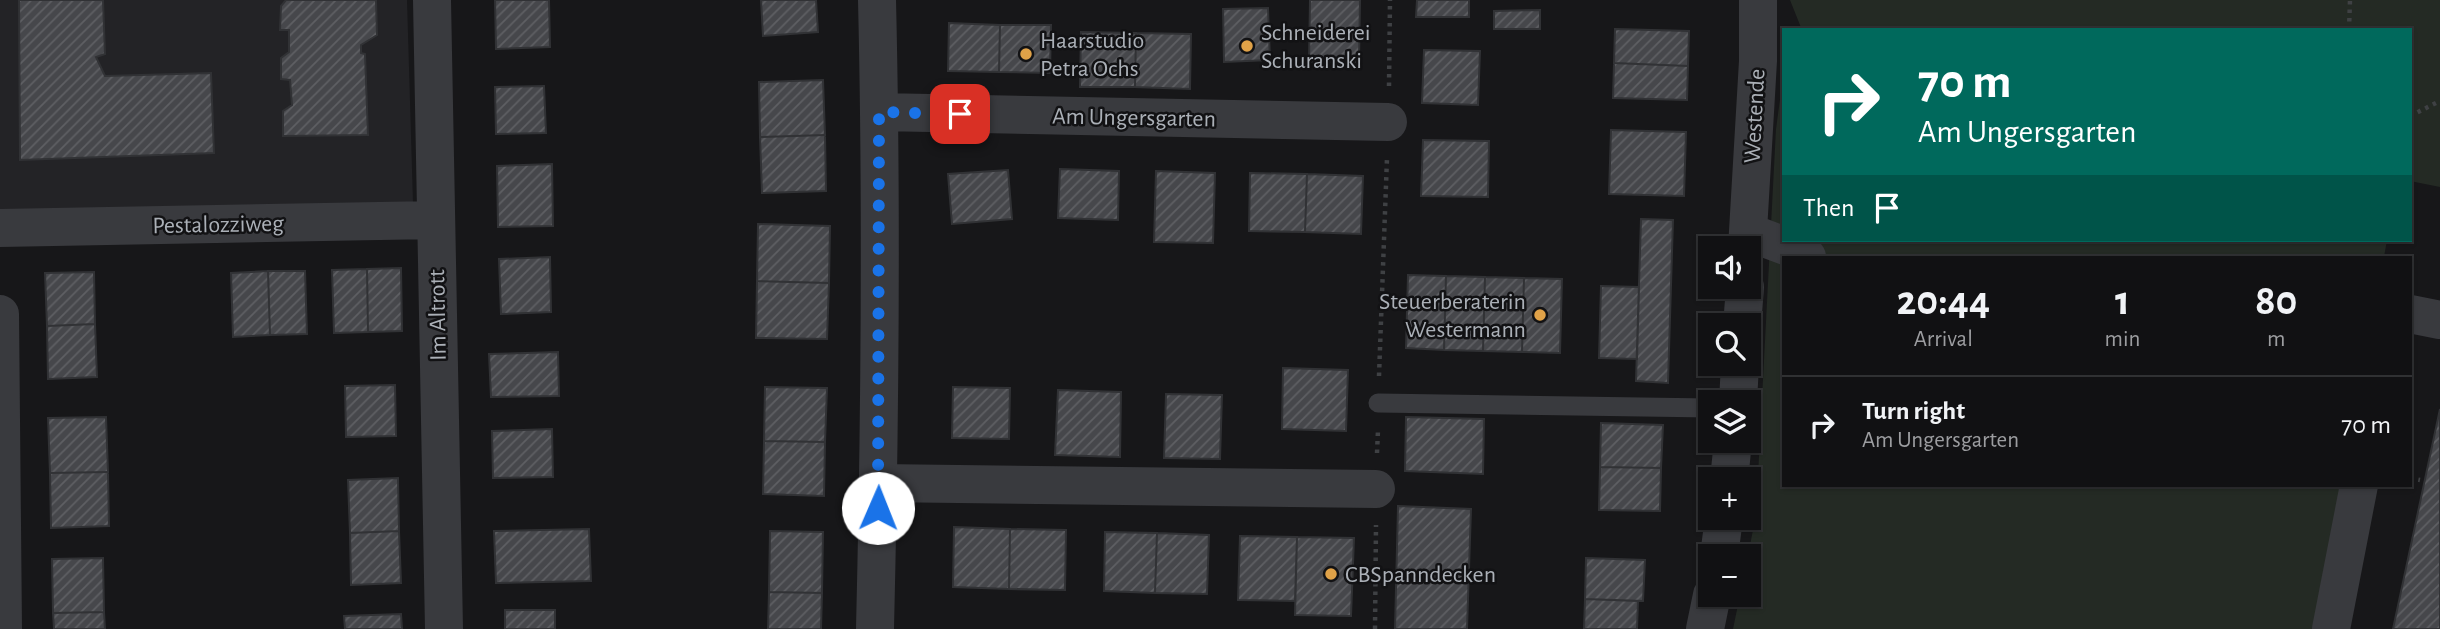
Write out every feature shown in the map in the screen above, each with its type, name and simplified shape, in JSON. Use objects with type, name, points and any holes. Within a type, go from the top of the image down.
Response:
[{"type":"street","name":"Im Altrott","points":[[432,0],[444,629]]},
{"type":"street","points":[[875,629],[879,483],[877,0]]},
{"type":"street","name":"Westende","points":[[1748,236],[1758,61],[1758,0]]},
{"type":"street","name":"Am Ungersgarten","points":[[879,112],[1388,121]]},
{"type":"street","name":"Pestalozziweg","points":[[0,228],[435,220]]},
{"type":"street","name":"Westende","points":[[1761,242],[1788,247],[1805,256]]},
{"type":"street","points":[[0,314],[3,629]]},
{"type":"street","points":[[2412,314],[2440,320]]},
{"type":"street","points":[[879,483],[1376,489]]},
{"type":"street","points":[[2332,629],[2359,487]]},
{"type":"street","points":[[1705,629],[1710,607]]},
{"type":"lane","points":[[1378,403],[1698,408]]},
{"type":"path","points":[[1374,629],[1390,0]]},
{"type":"path","points":[[2349,28],[2350,0]]},
{"type":"path","points":[[2412,115],[2440,101]]},
{"type":"path","points":[[2412,478],[2420,480]]},
{"type":"shaded area","points":[[0,0],[407,0],[413,203],[0,210]]},
{"type":"shaded area","points":[[1790,0],[2440,0],[2440,187],[2412,181],[2412,28],[1801,28]]},
{"type":"shaded area","points":[[1782,84],[1782,242],[2387,242],[2384,256],[1782,256],[1782,487],[2341,487],[2313,629],[1733,629],[1738,607],[1761,607],[1761,544],[1750,544],[1753,530],[1761,530],[1761,467],[1758,467],[1776,129]]},
{"type":"building","points":[[19,0],[103,0],[105,54],[96,57],[105,76],[211,73],[214,153],[20,160]]},
{"type":"building","points":[[286,0],[376,0],[377,35],[361,45],[361,53],[365,54],[368,135],[283,136],[283,111],[292,105],[290,80],[281,79],[281,58],[289,52],[289,30],[280,30],[281,6]]},
{"type":"building","points":[[495,0],[549,0],[550,47],[496,49]]},
{"type":"building","points":[[761,0],[816,0],[818,32],[763,36]]},
{"type":"building","points":[[1310,0],[1360,0],[1359,62],[1309,62]]},
{"type":"building","points":[[1417,0],[1469,0],[1469,17],[1416,17]]},
{"type":"building","points":[[1268,8],[1270,60],[1224,62],[1223,9]]},
{"type":"building","points":[[1540,10],[1540,29],[1494,29],[1494,11]]},
{"type":"building","points":[[949,23],[1000,25],[999,72],[948,71]]},
{"type":"building","points":[[1000,25],[1051,25],[1050,73],[999,72]]},
{"type":"building","points":[[1615,29],[1689,31],[1688,66],[1614,63]]},
{"type":"building","points":[[1081,32],[1136,33],[1135,87],[1080,87]]},
{"type":"building","points":[[1136,33],[1191,34],[1190,89],[1135,87]]},
{"type":"building","points":[[1424,50],[1480,51],[1478,105],[1422,103]]},
{"type":"building","points":[[1614,63],[1688,66],[1687,100],[1613,98]]},
{"type":"building","points":[[823,80],[825,135],[760,137],[759,82]]},
{"type":"building","points":[[544,86],[546,133],[496,134],[495,87]]},
{"type":"building","points":[[1611,130],[1686,132],[1684,196],[1609,194]]},
{"type":"building","points":[[825,135],[826,191],[762,193],[760,137]]},
{"type":"building","points":[[1423,140],[1489,141],[1488,197],[1421,196]]},
{"type":"building","points":[[552,164],[553,226],[498,227],[497,166]]},
{"type":"building","points":[[1060,169],[1119,171],[1118,220],[1058,218]]},
{"type":"building","points":[[1008,170],[1012,219],[952,224],[948,174]]},
{"type":"building","points":[[1156,171],[1215,173],[1213,243],[1154,242]]},
{"type":"building","points":[[1250,173],[1307,174],[1305,232],[1249,231]]},
{"type":"building","points":[[1307,174],[1363,176],[1361,234],[1305,232]]},
{"type":"building","points":[[1641,219],[1673,220],[1668,383],[1636,381]]},
{"type":"building","points":[[758,224],[830,226],[829,283],[757,281]]},
{"type":"building","points":[[550,257],[551,312],[501,314],[499,259]]},
{"type":"building","points":[[401,268],[402,331],[368,332],[367,269]]},
{"type":"building","points":[[367,269],[368,332],[334,333],[332,270]]},
{"type":"building","points":[[268,271],[305,271],[307,334],[270,335]]},
{"type":"building","points":[[268,271],[270,335],[233,337],[231,273]]},
{"type":"building","points":[[94,272],[95,324],[47,326],[45,273]]},
{"type":"building","points":[[1408,275],[1446,276],[1444,350],[1406,348]]},
{"type":"building","points":[[1446,276],[1485,277],[1483,351],[1444,350]]},
{"type":"building","points":[[1485,277],[1524,278],[1522,352],[1483,351]]},
{"type":"building","points":[[1524,278],[1562,279],[1560,353],[1522,352]]},
{"type":"building","points":[[757,281],[829,283],[827,339],[756,338]]},
{"type":"building","points":[[1601,286],[1639,287],[1637,359],[1599,358]]},
{"type":"building","points":[[95,324],[97,377],[48,379],[47,326]]},
{"type":"building","points":[[558,352],[559,396],[491,397],[489,354]]},
{"type":"building","points":[[1283,368],[1348,370],[1346,431],[1282,429]]},
{"type":"building","points":[[395,385],[396,436],[346,437],[345,386]]},
{"type":"building","points":[[765,387],[827,388],[825,442],[764,441]]},
{"type":"building","points":[[953,387],[1010,388],[1009,439],[952,438]]},
{"type":"building","points":[[1058,390],[1121,392],[1120,457],[1055,455]]},
{"type":"building","points":[[1166,394],[1222,395],[1220,459],[1164,458]]},
{"type":"building","points":[[2440,409],[2440,629],[2393,629]]},
{"type":"building","points":[[106,417],[108,472],[50,473],[48,418]]},
{"type":"building","points":[[1406,417],[1484,419],[1483,474],[1405,471]]},
{"type":"building","points":[[1601,423],[1663,425],[1661,468],[1600,467]]},
{"type":"building","points":[[552,429],[553,477],[493,478],[492,431]]},
{"type":"building","points":[[764,441],[825,442],[824,496],[763,494]]},
{"type":"building","points":[[1600,467],[1661,468],[1660,511],[1599,510]]},
{"type":"building","points":[[108,472],[109,526],[51,528],[50,473]]},
{"type":"building","points":[[398,478],[399,531],[350,533],[348,480]]},
{"type":"building","points":[[1398,506],[1471,509],[1467,629],[1395,629]]},
{"type":"building","points":[[954,527],[1010,529],[1009,589],[953,587]]},
{"type":"building","points":[[589,529],[591,581],[496,583],[494,531]]},
{"type":"building","points":[[1010,529],[1066,530],[1065,590],[1009,589]]},
{"type":"building","points":[[399,531],[401,583],[351,585],[350,533]]},
{"type":"building","points":[[770,531],[823,532],[822,593],[769,592]]},
{"type":"building","points":[[1105,532],[1157,533],[1155,593],[1104,591]]},
{"type":"building","points":[[1157,533],[1209,535],[1207,594],[1155,593]]},
{"type":"building","points":[[1240,536],[1297,537],[1295,601],[1238,600]]},
{"type":"building","points":[[1297,537],[1354,538],[1351,616],[1295,615]]},
{"type":"building","points":[[103,558],[104,612],[53,613],[52,559]]},
{"type":"building","points":[[1586,558],[1645,560],[1643,601],[1585,599]]},
{"type":"building","points":[[769,592],[822,593],[821,629],[768,629]]},
{"type":"building","points":[[1585,599],[1638,601],[1637,629],[1584,629]]},
{"type":"building","points":[[505,610],[555,610],[555,629],[505,629]]},
{"type":"building","points":[[104,612],[105,629],[54,629],[53,613]]},
{"type":"building","points":[[401,614],[402,629],[345,629],[344,616]]},
{"type":"place","name":"Schneiderei Schuranski","points":[[1247,46]]},
{"type":"place","name":"Haarstudio Petra Ochs","points":[[1026,54]]},
{"type":"place","name":"Steuerberaterin Westermann","points":[[1540,315]]},
{"type":"place","name":"CBSpanndecken","points":[[1331,574]]},
{"type":"route","points":[[878,508],[879,112],[960,114]]}]
